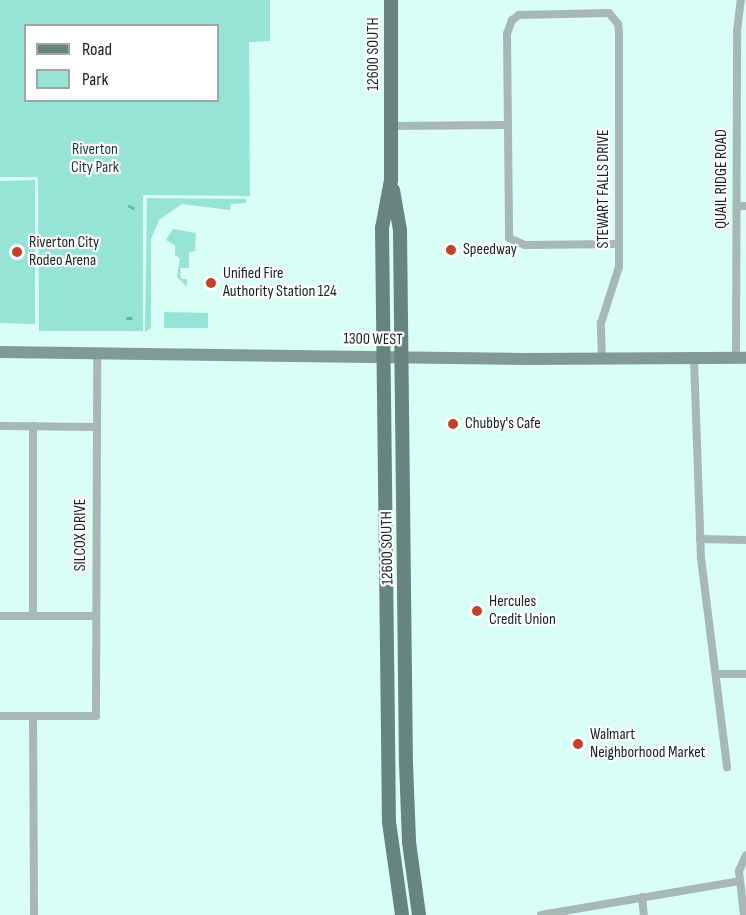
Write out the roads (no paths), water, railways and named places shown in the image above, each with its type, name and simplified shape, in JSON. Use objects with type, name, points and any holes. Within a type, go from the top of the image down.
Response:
[{"type":"main road","name":"12600 SOUTH","points":[[391,0],[391,180],[400,230],[406,763],[409,842],[419,915]]},
{"type":"main road","name":"12600 SOUTH","points":[[391,180],[382,228],[389,822],[402,915]]},
{"type":"street","name":"QUAIL RIDGE ROAD","points":[[741,0],[737,31],[741,206],[741,358]]},
{"type":"street","name":"STEWART FALLS DRIVE","points":[[506,125],[507,34],[512,20],[527,13],[615,16],[619,32],[618,279],[601,323],[602,359]]},
{"type":"street","points":[[391,126],[506,125],[509,238],[525,244],[619,244]]},
{"type":"street","name":"1300 WEST","points":[[0,352],[602,359],[741,358]]},
{"type":"street","name":"SILCOX DRIVE","points":[[33,716],[96,716],[97,354]]},
{"type":"street","points":[[694,358],[700,539],[727,767]]},
{"type":"street","points":[[0,426],[97,427]]},
{"type":"street","points":[[33,426],[33,616]]},
{"type":"street","points":[[700,539],[746,540]]},
{"type":"street","points":[[0,616],[96,616]]},
{"type":"street","points":[[716,674],[746,674]]},
{"type":"street","points":[[0,716],[33,716],[34,915]]},
{"type":"street","points":[[744,915],[740,881],[746,855]]},
{"type":"street","points":[[541,915],[740,881]]},
{"type":"street","points":[[642,897],[644,915]]},
{"type":"waterway","points":[[129,206],[133,208]]},
{"type":"place","name":"Speedway","points":[[451,250]]},
{"type":"place","name":"Riverton City Rodeo Arena","points":[[17,252]]},
{"type":"place","name":"Unified Fire Authority Station 124","points":[[211,283]]},
{"type":"place","name":"Chubby's Cafe","points":[[453,424]]},
{"type":"place","name":"Hercules Credit Union","points":[[477,611]]},
{"type":"place","name":"Walmart Neighborhood Market","points":[[578,744]]},
{"type":"park label","name":"Riverton City Park","points":[[95,159]]}]
